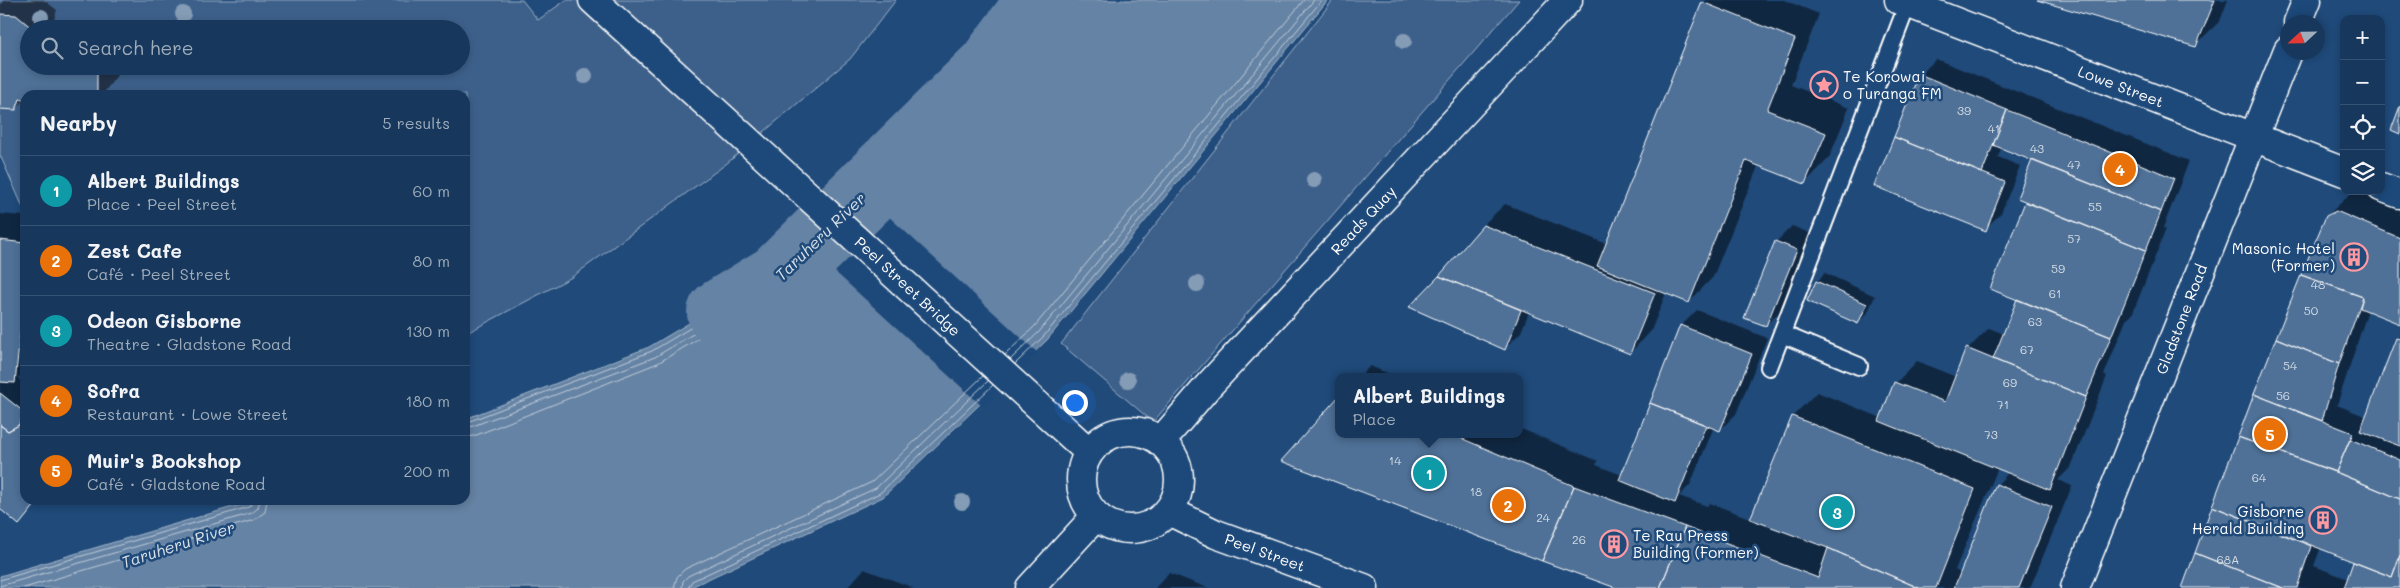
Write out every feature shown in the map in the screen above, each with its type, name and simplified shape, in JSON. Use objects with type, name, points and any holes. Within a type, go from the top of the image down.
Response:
[{"type":"street","name":"Peel Street Bridge","points":[[593,0],[1089,452]]},
{"type":"street","name":"Reads Quay","points":[[1160,441],[1209,385],[1568,0]]},
{"type":"street","points":[[2301,15],[2307,0]]},
{"type":"street","name":"Lowe Street","points":[[1903,2],[2340,170]]},
{"type":"street","name":"Gladstone Road","points":[[2075,588],[2284,60]]},
{"type":"street","points":[[2385,188],[2400,194]]},
{"type":"street","points":[[1131,430],[1147,433],[1160,441],[1172,452],[1178,466],[1179,482],[1176,497],[1169,511],[1157,522],[1142,528],[1125,529],[1110,525],[1096,516],[1087,505],[1082,492],[1080,478],[1083,464],[1089,452],[1100,440],[1114,433],[1131,430]]},
{"type":"street","name":"Peel Street","points":[[1169,511],[1216,534],[1364,588]]},
{"type":"street","points":[[1030,588],[1096,516]]},
{"type":"lane","points":[[1769,367],[1903,2]]},
{"type":"lane","points":[[1782,334],[1859,366]]},
{"type":"shaded area","points":[[0,0],[522,0],[538,20],[566,0],[896,0],[850,59],[726,164],[572,277],[470,331],[470,90],[20,90],[20,201],[0,155]]},
{"type":"shaded area","points":[[1333,0],[1519,0],[1153,422],[1061,344]]},
{"type":"water","points":[[1019,0],[1328,0],[1047,340],[883,497],[689,588],[0,588],[0,576],[239,505],[470,505],[470,417],[649,347],[830,239]]},
{"type":"pier","points":[[863,193],[1038,353],[982,406],[809,248],[828,237]]},
{"type":"building","points":[[2037,0],[2215,0],[2196,47]]},
{"type":"building","points":[[1702,2],[1795,39],[1767,110],[1826,133],[1805,184],[1746,161],[1689,303],[1597,266]]},
{"type":"building","points":[[0,14],[16,15],[22,20],[20,20],[20,75],[97,75],[97,90],[20,90],[20,99],[16,110],[0,109]]},
{"type":"building","points":[[1919,74],[2007,110],[1982,173],[1894,137]]},
{"type":"building","points":[[2400,106],[2400,134],[2391,130]]},
{"type":"building","points":[[2007,110],[2174,178],[2161,212],[1993,145]]},
{"type":"building","points":[[1894,137],[2005,182],[1986,231],[1874,186]]},
{"type":"building","points":[[2032,160],[2161,212],[2146,250],[2017,198]]},
{"type":"building","points":[[2025,202],[2146,250],[2111,337],[1990,289]]},
{"type":"building","name":"Masonic Hotel (Former)","points":[[2336,211],[2400,238],[2400,324],[2360,308],[2363,297],[2301,275],[2326,216]]},
{"type":"building","points":[[1483,225],[1655,293],[1630,354],[1439,276]]},
{"type":"building","points":[[0,240],[20,242],[20,336],[15,383],[0,382]]},
{"type":"building","points":[[1775,241],[1797,250],[1766,326],[1744,318]]},
{"type":"building","points":[[2301,275],[2363,297],[2339,364],[2276,338]]},
{"type":"building","points":[[1439,276],[1521,310],[1505,350],[1409,307]]},
{"type":"building","points":[[1816,281],[1867,304],[1858,324],[1807,301]]},
{"type":"building","points":[[2017,299],[2111,337],[2086,397],[1993,359]]},
{"type":"building","points":[[1680,325],[1752,354],[1720,431],[1650,403]]},
{"type":"building","points":[[2276,338],[2339,364],[2322,421],[2254,394]]},
{"type":"building","points":[[2396,338],[2400,339],[2400,446],[2360,431]]},
{"type":"building","points":[[1966,348],[2086,397],[2050,490],[1879,421],[1894,382],[1945,402]]},
{"type":"building","points":[[0,393],[20,409],[20,422],[19,425],[8,431],[0,425]]},
{"type":"building","points":[[2254,394],[2353,433],[2336,472],[2238,437]]},
{"type":"building","points":[[1335,400],[1335,438],[1460,438],[1574,486],[1542,561],[1281,461]]},
{"type":"building","points":[[1650,403],[1706,425],[1675,503],[1619,480]]},
{"type":"building","points":[[1792,416],[1975,489],[1936,588],[1919,588],[1828,548],[1750,519]]},
{"type":"building","points":[[20,422],[20,505],[35,505],[19,525],[0,509],[0,425],[8,431],[19,425]]},
{"type":"building","name":"Gisborne Herald Building","points":[[2238,437],[2340,474],[2400,499],[2400,555],[2392,577],[2212,506]]},
{"type":"building","points":[[2350,439],[2400,460],[2400,499],[2336,472]]},
{"type":"building","points":[[1996,484],[2052,507],[2019,588],[1954,588]]},
{"type":"building","name":"Te Rau Press Building (Former)","points":[[1574,486],[1685,527],[1660,588],[1616,588],[1542,561]]},
{"type":"building","points":[[2212,506],[2311,546],[2297,588],[2283,588],[2195,553]]},
{"type":"building","points":[[1685,527],[1818,578],[1828,548],[1919,588],[1660,588]]},
{"type":"building","points":[[2195,553],[2283,588],[2182,588]]},
{"type":"building","points":[[2400,555],[2400,588],[2344,588],[2353,562],[2392,577]]},
{"type":"waterway","name":"Taruheru River","points":[[722,313],[779,278],[992,68],[1042,0]]},
{"type":"place","name":"Te Korowai o Turanga FM","points":[[1824,85]]},
{"type":"place","name":"Sofra","points":[[2120,169]]},
{"type":"place","name":"Masonic Hotel (Former)","points":[[2354,257]]},
{"type":"place","name":"Muir's Bookshop","points":[[2270,434]]},
{"type":"place","name":"Albert Buildings","points":[[1429,473]]},
{"type":"place","name":"Zest Cafe","points":[[1508,505]]},
{"type":"place","name":"Odeon Gisborne","points":[[1837,512]]},
{"type":"place","name":"Gisborne Herald Building","points":[[2323,520]]},
{"type":"place","name":"Te Rau Press Building (Former)","points":[[1614,544]]}]
